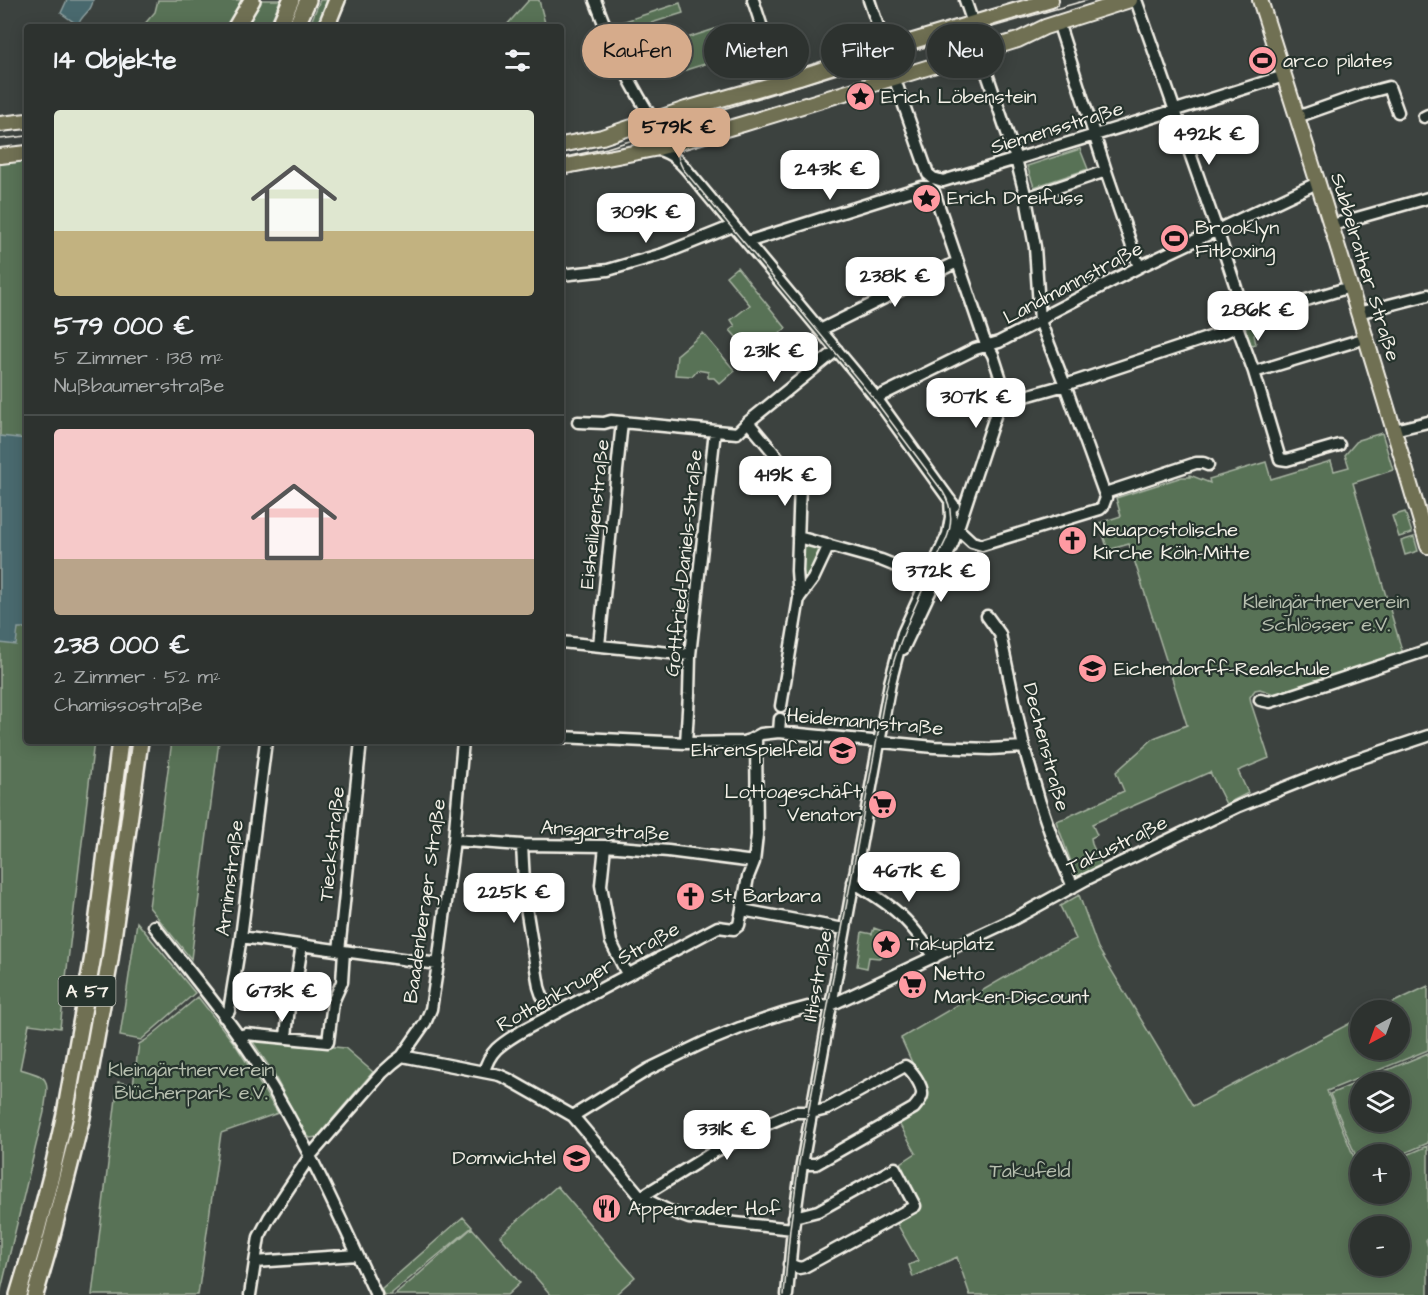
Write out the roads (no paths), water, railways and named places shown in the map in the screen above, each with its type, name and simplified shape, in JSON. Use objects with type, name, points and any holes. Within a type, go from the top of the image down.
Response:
[{"type":"highway","points":[[238,24],[252,0]]},
{"type":"highway","points":[[280,24],[291,0]]},
{"type":"highway","points":[[297,24],[308,0]]},
{"type":"highway","points":[[327,24],[337,0]]},
{"type":"highway","name":"A 57","points":[[18,1295],[43,1207],[65,1114],[93,956],[120,744]]},
{"type":"highway","name":"A 57","points":[[35,1295],[82,1117],[111,960],[140,744]]},
{"type":"highway","points":[[46,1295],[50,1273],[50,1243]]},
{"type":"main road","points":[[1004,44],[1058,22],[1130,0]]},
{"type":"main road","name":"Subbelrather Straße","points":[[1260,0],[1394,430],[1422,505],[1428,546]]},
{"type":"main road","points":[[915,40],[1042,1]]},
{"type":"main road","points":[[564,144],[602,137],[688,108],[821,69]]},
{"type":"main road","points":[[564,166],[680,142],[891,78]]},
{"type":"main road","points":[[0,124],[24,121]]},
{"type":"main road","points":[[0,156],[24,153]]},
{"type":"street","points":[[595,0],[634,89],[654,121]]},
{"type":"street","points":[[753,0],[780,82]]},
{"type":"street","points":[[869,0],[877,24]]},
{"type":"street","points":[[965,0],[973,23]]},
{"type":"street","points":[[1136,0],[1246,318]]},
{"type":"street","points":[[1058,22],[1139,267]]},
{"type":"street","name":"Siemensstraße","points":[[894,78],[928,174],[936,180],[944,181],[1284,76]]},
{"type":"street","points":[[654,149],[666,152],[686,169],[837,350],[876,398],[950,500],[958,513],[958,529],[972,542],[982,545],[1095,511],[1103,506],[1106,498],[1040,321],[1035,247],[1026,198],[1016,159],[989,78]]},
{"type":"street","points":[[1298,117],[1362,94],[1389,87],[1398,112]]},
{"type":"street","points":[[680,142],[681,159],[686,169]]},
{"type":"street","points":[[1026,198],[1106,171]]},
{"type":"street","name":"Landmannstraße","points":[[876,398],[975,349],[999,342],[1139,267],[1318,182]]},
{"type":"street","points":[[747,242],[922,187],[929,188],[934,192],[1008,401],[1065,385],[1225,332],[1246,318],[1350,287]]},
{"type":"street","points":[[1332,225],[1428,198]]},
{"type":"street","points":[[564,275],[619,267],[663,254],[733,226]]},
{"type":"street","points":[[820,330],[957,262]]},
{"type":"street","points":[[1358,313],[1428,295]]},
{"type":"street","points":[[1237,326],[1254,372],[1280,459],[1287,460],[1339,445]]},
{"type":"street","points":[[1254,372],[1365,338]]},
{"type":"street","name":"Gottfried-Daniels-Straße","points":[[686,743],[690,655],[715,431],[737,433],[837,350]]},
{"type":"street","name":"Iltisstraße","points":[[895,665],[953,543],[997,410],[1008,401]]},
{"type":"street","name":"Eisheiligenstraße","points":[[578,422],[611,421],[715,431]]},
{"type":"street","name":"Eisheiligenstraße","points":[[599,645],[622,422]]},
{"type":"street","points":[[748,422],[800,484],[797,571],[799,598],[781,706]]},
{"type":"street","points":[[1394,430],[1428,422]]},
{"type":"street","points":[[1105,493],[1196,463],[1208,465]]},
{"type":"street","points":[[950,500],[964,493],[973,482]]},
{"type":"street","name":"Iltisstraße","points":[[787,1295],[794,1217],[802,1164],[878,742],[903,633],[950,528],[950,500]]},
{"type":"street","points":[[798,537],[881,560],[928,579]]},
{"type":"street","points":[[799,598],[813,579],[829,545]]},
{"type":"street","name":"Dechenstraße","points":[[987,616],[999,634],[1024,747],[1051,835],[1072,887]]},
{"type":"street","points":[[564,642],[690,655]]},
{"type":"street","points":[[1260,700],[1270,702],[1283,699],[1428,650]]},
{"type":"street","points":[[779,732],[780,719]]},
{"type":"street","name":"Heidemannstraße","points":[[564,736],[686,743],[743,742],[761,734],[779,732],[934,747],[990,749],[1024,747]]},
{"type":"street","name":"Takustraße","points":[[573,1116],[649,1070],[703,1043],[799,1009],[831,1005],[1012,920],[1072,887],[1248,802],[1347,763],[1428,736]]},
{"type":"street","points":[[756,737],[757,835],[754,862],[748,877],[742,910],[844,929]]},
{"type":"street","name":"Arnimstraße","points":[[224,1017],[229,1011],[241,937],[266,744]]},
{"type":"street","name":"Tieckstraße","points":[[286,1037],[328,1042],[333,1002],[342,982],[342,951],[361,744]]},
{"type":"street","name":"Baadenberger Straße","points":[[250,1295],[259,1237],[269,1218],[310,1156],[382,1073],[402,1056],[425,1023],[431,1009],[454,840],[463,744]]},
{"type":"street","name":"Ansgarstraße","points":[[454,840],[522,845],[605,846],[754,862]]},
{"type":"street","points":[[522,845],[525,901],[542,996]]},
{"type":"street","points":[[605,846],[601,885],[610,942],[627,974]]},
{"type":"street","points":[[853,882],[901,915],[935,957]]},
{"type":"street","name":"Rothenkruger Straße","points":[[484,1072],[488,1060],[502,1044],[550,1010],[627,974],[718,927],[734,929],[739,925],[742,910]]},
{"type":"street","points":[[154,926],[238,1036],[278,1098],[310,1156],[376,1295]]},
{"type":"street","points":[[241,937],[438,964]]},
{"type":"street","points":[[238,1036],[246,1034],[286,1037],[290,996],[297,977],[302,945]]},
{"type":"street","points":[[402,1056],[508,1078],[573,1116],[641,1197],[667,1210],[689,1218],[793,1229]]},
{"type":"street","points":[[641,1197],[712,1153],[769,1123],[795,1112],[827,1109],[905,1066],[911,1069],[922,1092],[921,1099],[914,1108],[816,1164],[802,1164]]},
{"type":"street","points":[[789,1264],[799,1268],[804,1267],[915,1206],[895,1168],[818,1211],[794,1217]]},
{"type":"street","points":[[255,1262],[357,1255]]},
{"type":"water","points":[[67,0],[93,0],[91,7],[79,24],[61,13]]},
{"type":"water","points":[[0,436],[24,439],[24,628],[18,628],[16,645],[0,643]]},
{"type":"tunnel","points":[[542,996],[548,1007]]},
{"type":"tram line","points":[[784,1295],[799,1163],[886,690],[904,632],[946,540],[951,516],[949,504],[943,492],[874,399],[683,169],[678,154],[678,140],[684,127],[697,117],[1087,0]]},
{"type":"tram line","points":[[564,157],[607,148],[688,123]]},
{"type":"tram line","points":[[0,139],[24,136]]},
{"type":"place","name":"arco pilates","points":[[1262,61]]},
{"type":"place","name":"Erich Löbenstein","points":[[860,97]]},
{"type":"place","name":"Erich Dreifuss","points":[[926,198]]},
{"type":"place","name":"Brooklyn Fitboxing","points":[[1174,239]]},
{"type":"place","name":"Neuapostolische Kirche Köln-Mitte","points":[[1072,541]]},
{"type":"place","name":"Eichendorff-Realschule","points":[[1093,669]]},
{"type":"place","name":"EhrenSpielfeld","points":[[843,750]]},
{"type":"place","name":"Lottogeschäft Venator","points":[[882,804]]},
{"type":"place","name":"St. Barbara","points":[[690,896]]},
{"type":"place","name":"Takuplatz","points":[[886,944]]},
{"type":"place","name":"Netto Marken-Discount","points":[[913,985]]},
{"type":"place","name":"Domwichtel","points":[[577,1158]]},
{"type":"place","name":"Appenrader Hof","points":[[607,1209]]},
{"type":"park label","name":"Kleingärtnerverein Schlösser e.V.","points":[[1326,614]]},
{"type":"park label","name":"Kleingärtnerverein Blücherpark e.V.","points":[[191,1082]]},
{"type":"park label","name":"Takufeld","points":[[1030,1171]]}]
